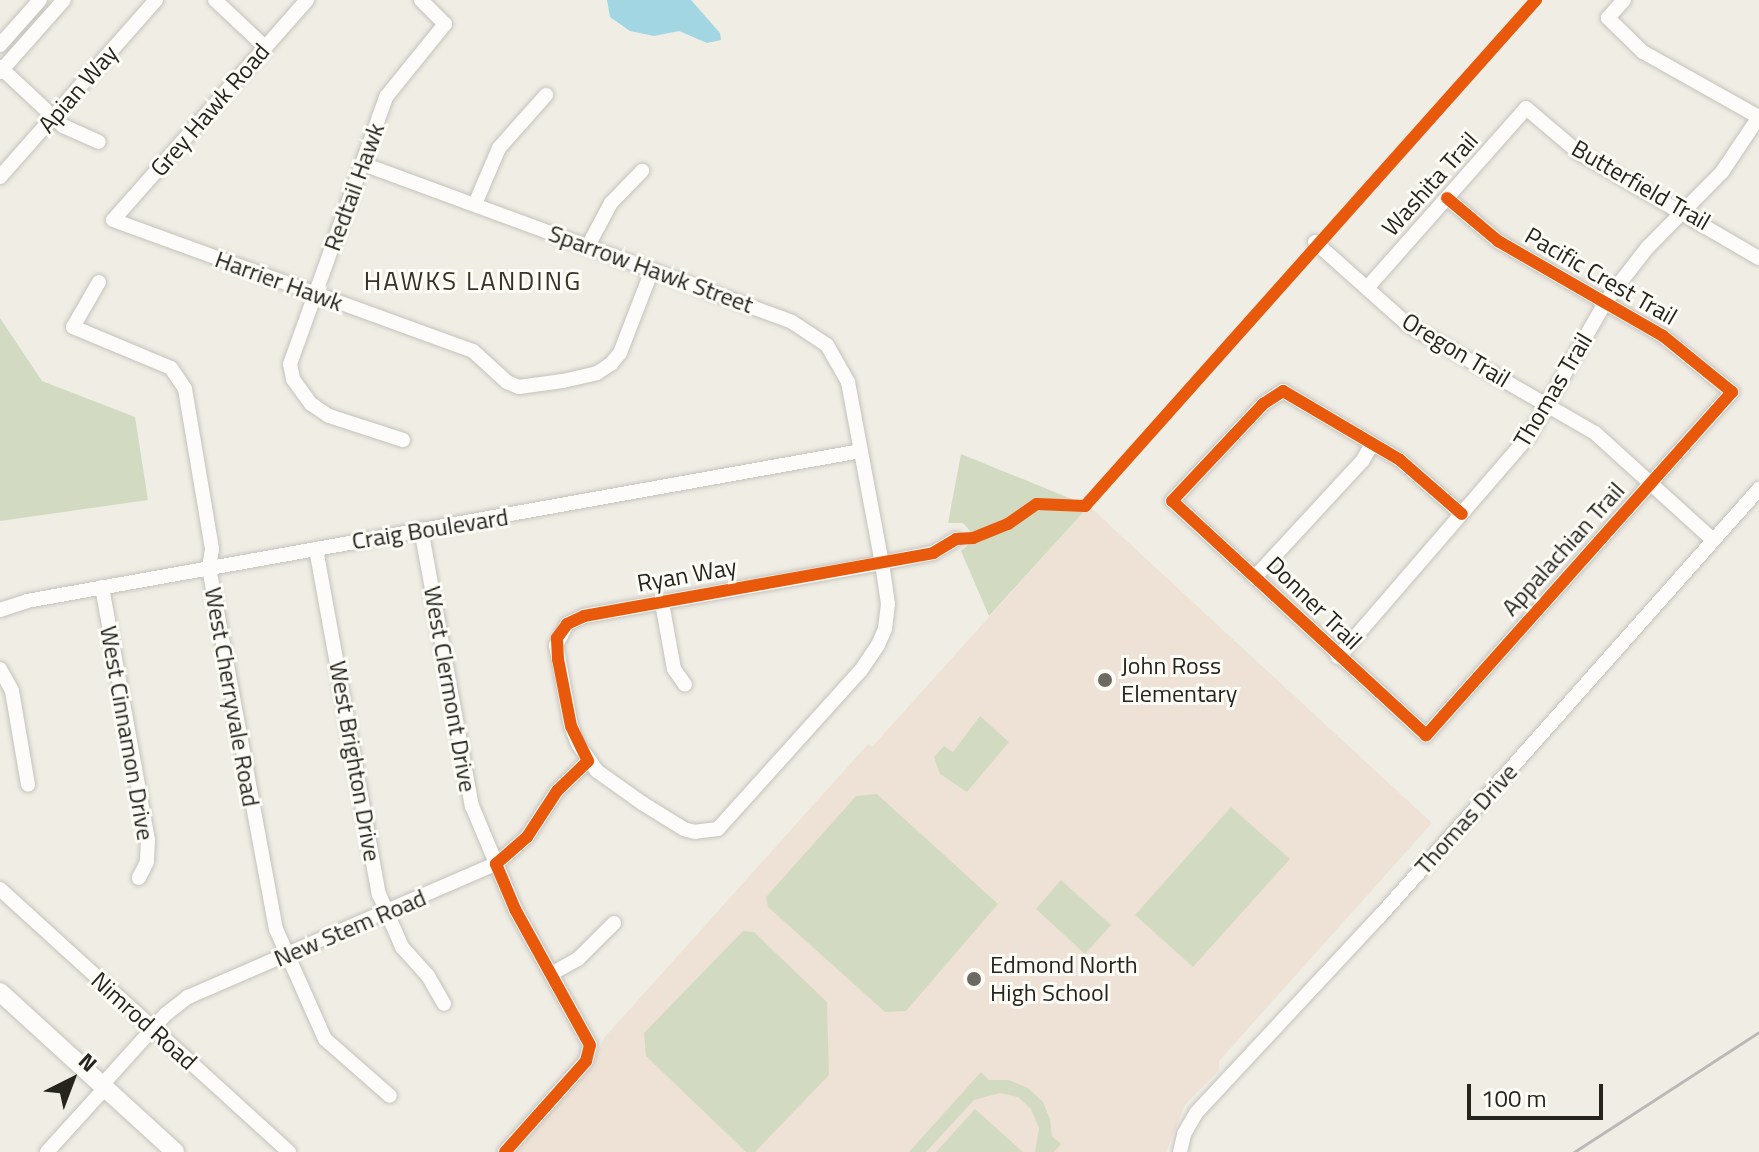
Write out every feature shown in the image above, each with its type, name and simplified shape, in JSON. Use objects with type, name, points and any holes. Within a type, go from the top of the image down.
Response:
[{"type":"main road","points":[[0,992],[175,1152]]},
{"type":"street","points":[[0,45],[40,0]]},
{"type":"street","points":[[64,0],[1,70],[63,126],[99,142]]},
{"type":"street","name":"Apian Way","points":[[0,177],[156,0]]},
{"type":"street","points":[[215,0],[265,47]]},
{"type":"street","name":"Grey Hawk Road","points":[[113,220],[307,0]]},
{"type":"street","name":"Redtail Hawk","points":[[403,440],[329,416],[300,393],[290,364],[386,97],[445,24],[421,0]]},
{"type":"street","points":[[1624,0],[1608,18],[1666,67],[1759,117]]},
{"type":"street","points":[[475,204],[499,148],[546,95]]},
{"type":"street","name":"Washita Trail","points":[[1367,288],[1526,108]]},
{"type":"street","name":"Butterfield Trail","points":[[1526,108],[1579,153],[1685,211],[1759,258]]},
{"type":"street","name":"Thomas Trail","points":[[1338,657],[1512,458],[1549,404],[1606,301],[1647,248],[1722,172],[1759,117]]},
{"type":"street","name":"Sparrow Hawk Street","points":[[363,164],[792,322],[827,345],[848,382],[888,604],[885,629],[878,645],[850,682],[718,829],[695,832],[684,829],[606,779],[588,761]]},
{"type":"street","points":[[588,246],[611,203],[642,171]]},
{"type":"street","name":"Pacific Crest Trail","points":[[1447,198],[1498,241],[1663,336],[1732,392]]},
{"type":"street","name":"Harrier Hawk","points":[[113,220],[473,351],[507,382],[532,387],[597,373],[611,364],[626,337],[652,270]]},
{"type":"street","name":"Oregon Trail","points":[[1315,242],[1425,336],[1595,433],[1713,540]]},
{"type":"street","name":"West Cherryvale Road","points":[[99,282],[73,327],[160,361],[179,377],[185,389],[212,549],[209,568],[269,899],[287,955],[325,1039],[390,1096]]},
{"type":"street","name":"Donner Trail","points":[[1372,444],[1283,391],[1263,404],[1172,501],[1426,735]]},
{"type":"street","name":"Appalachian Trail","points":[[1426,735],[1732,392]]},
{"type":"street","points":[[1255,577],[1363,460],[1372,444],[1400,460],[1462,514]]},
{"type":"street","name":"Craig Boulevard","points":[[0,610],[27,601],[102,587],[421,529],[518,515],[861,451]]},
{"type":"street","name":"Thomas Drive","points":[[1180,1152],[1184,1134],[1196,1113],[1380,916],[1759,489]]},
{"type":"street","name":"West Clermont Drive","points":[[421,529],[466,783],[515,909],[590,1045],[586,1061],[505,1152]]},
{"type":"street","name":"Ryan Way","points":[[588,761],[571,726],[558,659],[557,638],[575,619],[933,553],[956,539]]},
{"type":"street","name":"West Brighton Drive","points":[[316,549],[379,894],[402,947],[428,976],[444,1004]]},
{"type":"street","name":"West Cinnamon Drive","points":[[102,587],[148,840],[147,862],[139,878]]},
{"type":"street","points":[[662,603],[674,669],[685,685]]},
{"type":"street","points":[[0,669],[12,691],[28,785]]},
{"type":"street","name":"New Stem Road","points":[[47,1152],[152,1029],[188,997],[496,864],[527,837],[557,791],[588,761]]},
{"type":"street","name":"Nimrod Road","points":[[0,889],[289,1152]]},
{"type":"street","points":[[551,974],[578,959],[614,923]]},
{"type":"shaded area","name":"Edmond North High School","points":[[1089,506],[1432,823],[1219,1061],[1219,1070],[1185,1105],[1166,1152],[517,1152],[591,1066],[604,1038],[868,744],[872,747]]},
{"type":"green space","points":[[0,318],[42,381],[135,417],[148,500],[0,521]]},
{"type":"green space","points":[[961,454],[1089,506],[989,616],[961,551],[969,544],[970,531],[963,523],[948,523]]},
{"type":"green space","points":[[980,716],[1009,742],[967,792],[940,774],[934,757],[944,746],[953,752]]},
{"type":"green space","points":[[877,794],[998,904],[906,1011],[885,1012],[768,907],[766,897],[856,796]]},
{"type":"green space","points":[[1231,807],[1290,859],[1193,967],[1135,915]]},
{"type":"green space","points":[[1061,880],[1111,925],[1085,954],[1036,909]]},
{"type":"green space","points":[[743,931],[754,932],[827,1002],[829,1075],[755,1152],[746,1152],[646,1056],[644,1033]]},
{"type":"green space","points":[[981,1072],[989,1080],[1009,1080],[1028,1088],[1043,1102],[1050,1119],[1052,1136],[1061,1144],[1054,1152],[1035,1152],[1039,1128],[1031,1109],[1018,1097],[1000,1093],[974,1100],[926,1152],[909,1152]]},
{"type":"green space","points":[[975,1109],[1023,1152],[936,1152]]},
{"type":"water","points":[[607,0],[691,0],[720,33],[721,40],[707,43],[679,31],[654,36],[630,31],[610,17]]},
{"type":"railway","points":[[1574,1152],[1759,1032]]},
{"type":"cycle path","points":[[505,1152],[586,1061],[590,1045],[515,909],[496,864],[527,837],[557,791],[588,761],[571,726],[558,659],[557,638],[567,624],[584,616],[933,553],[956,539],[973,538],[1008,524],[1037,504],[1085,506],[1536,0]]},
{"type":"cycle path","points":[[1447,198],[1498,241],[1663,336],[1732,392],[1426,735],[1172,501],[1263,404],[1283,391],[1400,460],[1462,514]]},
{"type":"place","name":"John Ross Elementary","points":[[1105,680]]},
{"type":"place","name":"Edmond North High School","points":[[974,979]]},
{"type":"district","name":"HAWKS LANDING","points":[[473,281]]}]
